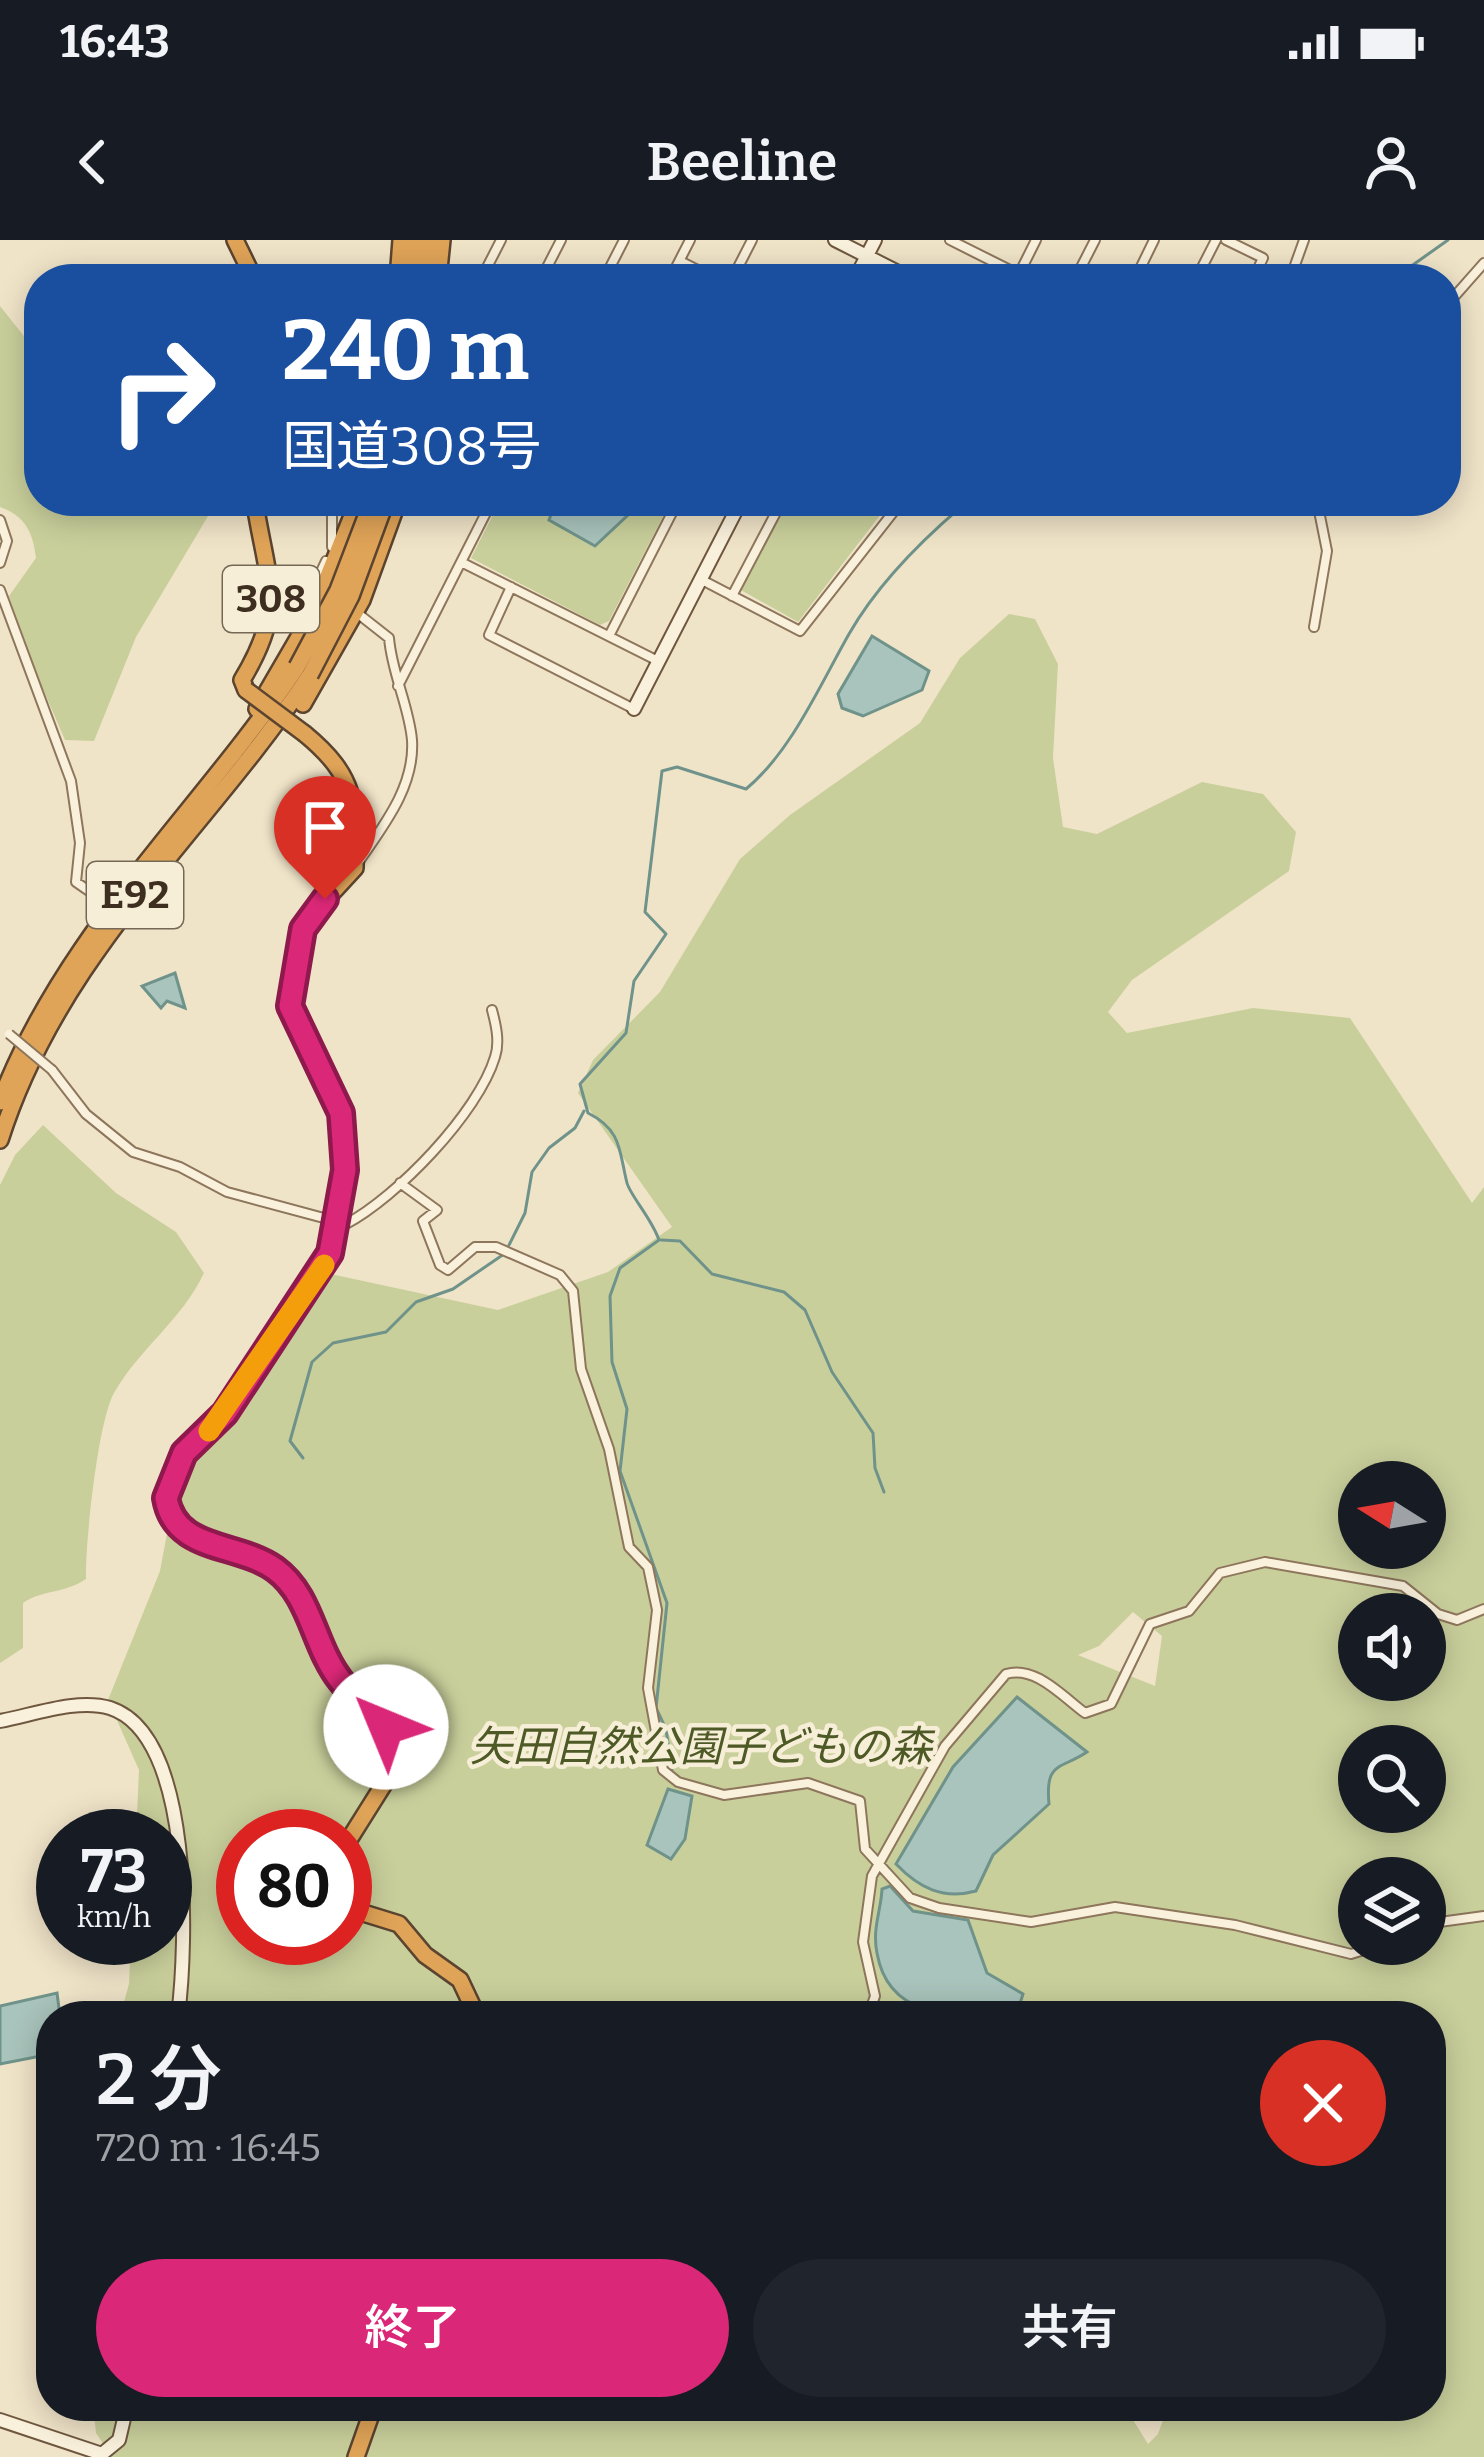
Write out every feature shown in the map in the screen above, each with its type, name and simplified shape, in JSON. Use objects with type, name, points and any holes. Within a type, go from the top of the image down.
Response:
[{"type":"highway","name":"308","points":[[257,516],[272,614],[267,639],[242,680],[246,690],[305,734],[350,783],[356,801],[355,868]]},
{"type":"highway","points":[[191,820],[302,635],[352,516]]},
{"type":"highway","name":"E92","points":[[304,671],[367,516]]},
{"type":"highway","name":"E92","points":[[0,1140],[39,1041],[80,969],[304,671],[357,583],[381,516]]},
{"type":"highway","points":[[191,820],[285,729],[320,680],[368,587],[393,516]]},
{"type":"highway","name":"E92","points":[[0,1102],[28,1035],[70,963],[191,820]]},
{"type":"highway","points":[[355,868],[308,919],[291,982],[290,1006],[297,1027],[341,1113],[345,1170],[322,1270],[292,1306],[225,1413],[184,1453],[166,1498],[174,1524],[189,1537],[245,1552],[289,1581],[333,1670],[386,1727],[394,1768],[368,1809]]},
{"type":"highway","points":[[372,1916],[399,1924],[425,1954],[460,1980],[470,2001]]},
{"type":"highway","points":[[356,2457],[369,2421]]},
{"type":"street","points":[[678,264],[690,240]]},
{"type":"street","points":[[835,240],[883,264]]},
{"type":"street","points":[[863,264],[874,240]]},
{"type":"street","points":[[950,240],[996,264]]},
{"type":"street","points":[[970,250],[976,240]]},
{"type":"street","points":[[1226,240],[1263,258],[1260,264]]},
{"type":"street","points":[[680,260],[688,264]]},
{"type":"street","points":[[1461,289],[1484,263]]},
{"type":"street","points":[[318,578],[334,540],[333,516]]},
{"type":"street","points":[[398,687],[484,516]]},
{"type":"street","points":[[609,636],[670,516]]},
{"type":"street","points":[[512,587],[489,635],[634,709],[731,516]]},
{"type":"street","points":[[732,596],[774,516]]},
{"type":"street","points":[[700,580],[800,631],[890,516]]},
{"type":"street","points":[[1313,627],[1327,551],[1320,516]]},
{"type":"street","points":[[0,520],[7,541],[0,563]]},
{"type":"street","points":[[461,562],[659,661]]},
{"type":"street","points":[[0,590],[71,781],[80,843],[76,882],[89,891]]},
{"type":"street","points":[[355,868],[392,813],[410,765],[412,740],[389,638],[361,616]]},
{"type":"street","points":[[0,1026],[52,1070],[86,1114],[133,1152],[180,1167],[227,1192],[346,1224],[378,1207],[469,1109],[496,1054],[492,1010]]},
{"type":"street","points":[[400,1184],[437,1210],[424,1226],[440,1265],[448,1270],[476,1246],[496,1247],[560,1275],[573,1291],[581,1369],[608,1449],[629,1547],[648,1567],[656,1610],[648,1688],[663,1770],[678,1782],[724,1795],[808,1783],[860,1801],[865,1850],[910,1898],[939,1908],[1031,1922],[1115,1907],[1235,1925],[1338,1951]]},
{"type":"street","points":[[873,2001],[863,1942],[864,1903],[879,1864],[945,1746],[1006,1674],[1019,1670],[1035,1676],[1084,1713],[1111,1704],[1150,1624],[1189,1611],[1220,1573],[1264,1562],[1296,1563],[1358,1581],[1403,1586],[1438,1614],[1457,1620],[1484,1609]]},
{"type":"street","points":[[0,1721],[69,1708],[108,1708],[140,1725],[156,1752],[183,1877],[179,2001]]},
{"type":"street","points":[[1446,1921],[1484,1916]]},
{"type":"street","points":[[0,2420],[102,2454],[119,2440],[123,2421]]},
{"type":"green space","points":[[0,306],[24,336],[24,516],[208,516],[136,637],[94,741],[65,740],[21,638],[9,596],[36,558],[26,526],[0,507]]},
{"type":"green space","points":[[492,516],[663,516],[609,621],[600,625],[471,558]]},
{"type":"green space","points":[[777,516],[879,516],[798,622],[739,589]]},
{"type":"green space","name":"矢田自然公園子どもの森","points":[[1009,614],[1035,619],[1058,664],[1053,758],[1063,827],[1097,834],[1202,782],[1263,794],[1296,832],[1289,871],[1132,980],[1108,1012],[1127,1033],[1253,1008],[1350,1018],[1472,1203],[1484,1187],[1484,2457],[112,2457],[96,2433],[95,2421],[1134,2421],[1148,2444],[1163,2421],[1446,2421],[1446,2001],[124,2001],[130,1965],[192,1965],[192,1809],[137,1809],[139,1770],[108,1700],[160,1571],[177,1480],[250,1363],[326,1273],[498,1310],[608,1272],[672,1227],[578,1093],[593,1060],[660,992],[740,859],[790,815],[920,723],[960,658]],"holes":[[[1133,1612],[1162,1636],[1155,1686],[1078,1655],[1099,1646]]]},
{"type":"green space","points":[[43,1125],[116,1193],[176,1232],[204,1273],[184,1305],[124,1377],[108,1408],[94,1483],[86,1579],[23,1603],[23,1648],[0,1663],[0,1185],[15,1155]]},
{"type":"water","points":[[550,516],[627,516],[595,546],[549,520]]},
{"type":"water","points":[[872,636],[929,671],[922,690],[863,716],[842,708],[838,694]]},
{"type":"water","points":[[175,973],[185,1008],[167,1001],[161,1008],[142,986]]},
{"type":"water","points":[[1017,1697],[1087,1752],[1052,1773],[1049,1804],[993,1855],[976,1891],[942,1893],[923,1885],[896,1864],[953,1767]]},
{"type":"water","points":[[668,1789],[692,1796],[685,1839],[671,1859],[647,1845]]},
{"type":"water","points":[[890,1886],[913,1911],[968,1920],[987,1973],[1023,1994],[1021,2001],[908,2001],[896,1992],[884,1976],[877,1953],[882,1889]]},
{"type":"water","points":[[57,1993],[58,2001],[36,2001],[36,2057],[0,2064],[0,2006]]},
{"type":"waterway","points":[[1414,264],[1448,240]]},
{"type":"waterway","points":[[672,1772],[666,1729],[656,1708],[667,1603],[620,1471],[627,1409],[612,1362],[610,1296],[620,1268],[659,1240],[629,1188],[613,1134],[588,1113],[580,1084],[626,1033],[634,981],[666,934],[645,912],[662,771],[677,767],[746,789],[791,737],[873,598],[952,516]]},
{"type":"waterway","points":[[509,1245],[525,1213],[532,1172],[549,1148],[575,1128],[584,1111]]},
{"type":"waterway","points":[[661,1240],[680,1241],[712,1274],[784,1292],[805,1310],[832,1372],[873,1433],[875,1468],[884,1492]]},
{"type":"waterway","points":[[303,1458],[290,1441],[312,1362],[333,1343],[386,1332],[416,1302],[453,1289],[504,1254]]},
{"type":"slow traffic","points":[[209,1431],[324,1265]]},
{"type":"route","points":[[325,899],[303,929],[290,1006],[341,1113],[345,1170],[330,1253],[225,1413],[184,1453],[166,1498],[168,1512],[180,1531],[245,1552],[289,1581],[333,1670],[386,1727]]}]
